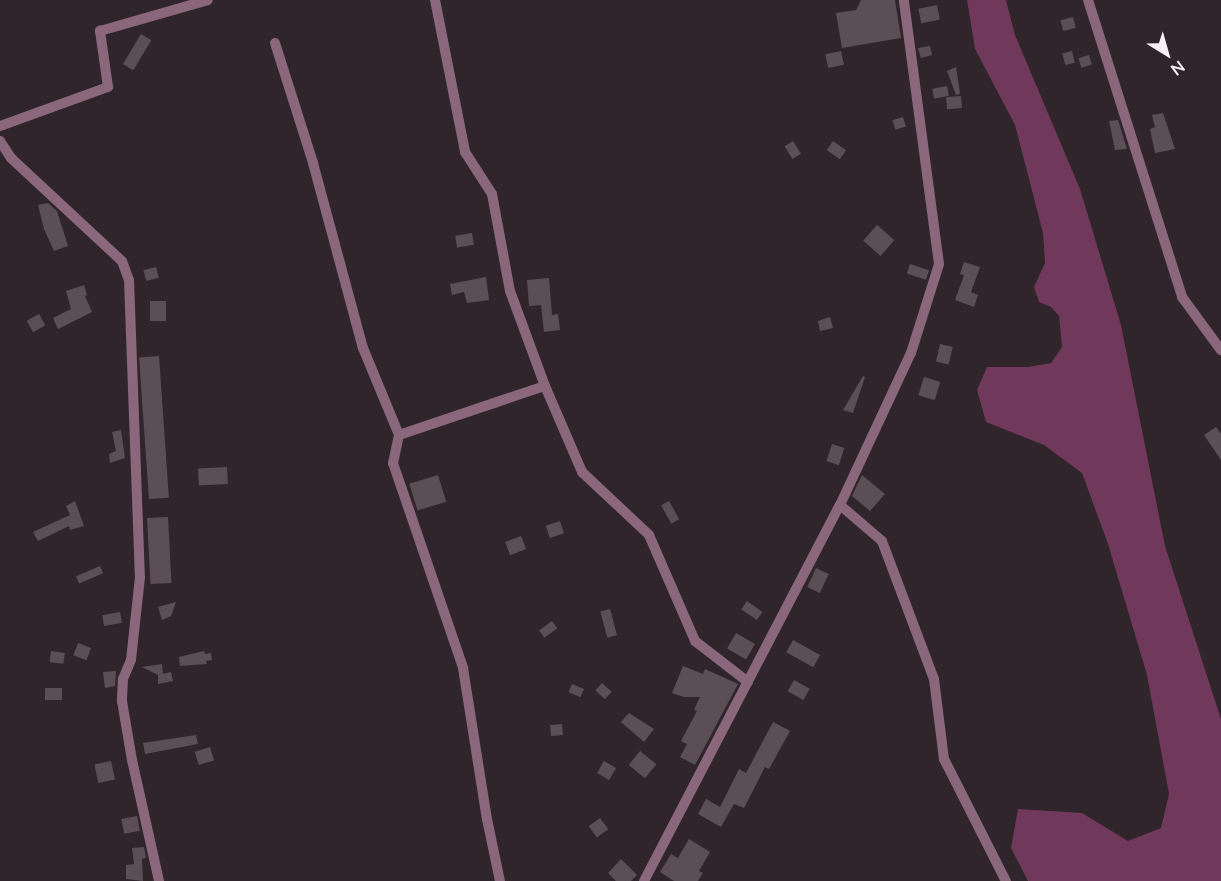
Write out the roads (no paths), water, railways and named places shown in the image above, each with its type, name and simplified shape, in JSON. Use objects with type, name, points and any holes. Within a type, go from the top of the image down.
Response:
[{"type":"street","points":[[0,126],[108,87],[100,31],[208,0]]},
{"type":"street","points":[[435,0],[465,152],[492,194],[510,291],[545,386],[582,472],[649,535],[695,641],[748,682]]},
{"type":"street","points":[[644,881],[840,505],[912,353],[939,264],[904,0]]},
{"type":"street","points":[[1088,0],[1182,297],[1221,350]]},
{"type":"street","points":[[275,43],[313,164],[363,348],[399,435],[393,463],[463,668],[487,819],[500,881]]},
{"type":"street","points":[[0,141],[11,158],[123,261],[129,280],[140,577],[130,660],[123,679],[122,701],[132,760],[159,881]]},
{"type":"street","points":[[399,435],[545,386]]},
{"type":"street","points":[[840,505],[882,541],[934,679],[944,759],[1006,881]]}]
